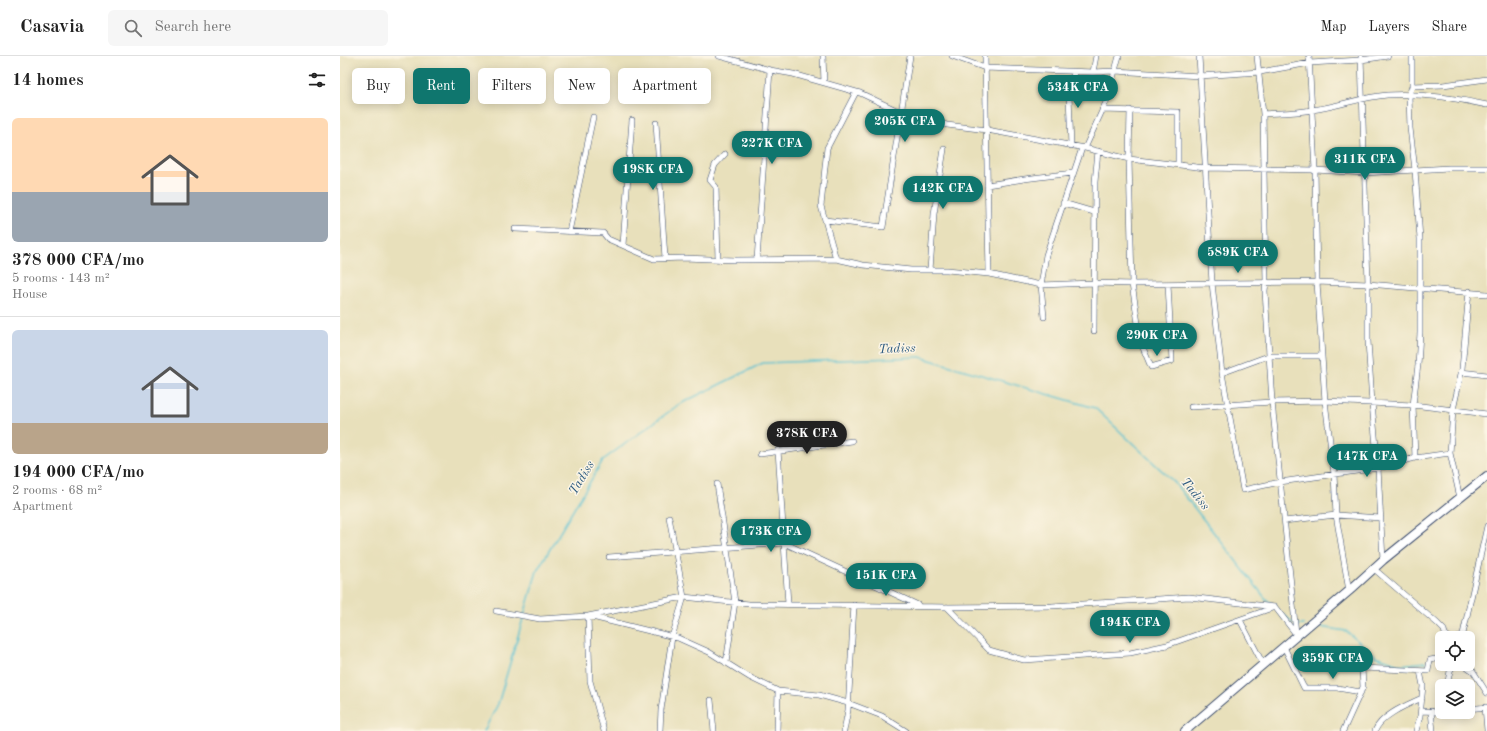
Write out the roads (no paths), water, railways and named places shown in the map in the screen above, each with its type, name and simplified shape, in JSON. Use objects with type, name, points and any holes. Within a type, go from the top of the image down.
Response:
[{"type":"main road","points":[[1185,731],[1284,647],[1296,634],[1349,591],[1382,560],[1487,476]]},
{"type":"street","points":[[719,56],[770,70],[793,74],[856,92],[909,116],[947,125],[987,130],[1084,148],[1129,159],[1205,168],[1315,170],[1365,173],[1487,168]]},
{"type":"street","points":[[823,56],[824,83]]},
{"type":"street","points":[[826,220],[883,228],[910,56]]},
{"type":"street","points":[[952,56],[986,68],[1074,72],[1115,71],[1200,76],[1260,72],[1310,63],[1388,56]]},
{"type":"street","points":[[986,56],[989,274]]},
{"type":"street","points":[[1093,72],[1096,56]]},
{"type":"street","points":[[1044,317],[1041,284],[1046,255],[1073,173],[1107,100],[1119,56]]},
{"type":"street","points":[[1199,56],[1212,283],[1222,373],[1243,490],[1280,482],[1378,468],[1415,458],[1450,453]]},
{"type":"street","points":[[1257,56],[1260,72],[1263,114],[1265,291],[1268,356],[1296,634]]},
{"type":"street","points":[[1309,56],[1315,170],[1317,282],[1325,401],[1334,474],[1336,515],[1349,591]]},
{"type":"street","points":[[1412,56],[1412,86],[1409,94],[1410,128],[1415,170],[1420,239],[1421,322],[1413,405],[1415,458]]},
{"type":"street","points":[[1361,58],[1368,284],[1368,341],[1378,468],[1382,560]]},
{"type":"street","points":[[757,260],[770,70]]},
{"type":"street","points":[[1071,146],[1070,96],[1074,72]]},
{"type":"street","points":[[1412,86],[1443,86],[1487,79]]},
{"type":"street","points":[[836,259],[822,206],[827,148],[856,92]]},
{"type":"street","points":[[1263,114],[1312,110],[1362,98],[1409,94],[1468,101],[1487,105]]},
{"type":"street","points":[[1102,110],[1178,112],[1178,165]]},
{"type":"street","points":[[1130,110],[1129,159],[1132,284],[1141,343],[1151,367],[1172,361],[1168,284]]},
{"type":"street","points":[[569,232],[593,117]]},
{"type":"street","points":[[623,245],[632,120]]},
{"type":"street","points":[[656,123],[665,258]]},
{"type":"street","points":[[930,270],[934,214],[944,149]]},
{"type":"street","points":[[1094,330],[1094,212],[1098,151]]},
{"type":"street","points":[[718,260],[716,187],[710,180],[715,165],[725,154]]},
{"type":"street","points":[[987,185],[1073,173]]},
{"type":"street","points":[[1063,203],[1094,212]]},
{"type":"street","points":[[515,229],[603,234],[608,239],[654,259],[836,259],[863,265],[911,270],[947,270],[989,274],[1041,284],[1317,282],[1469,291],[1487,294]]},
{"type":"street","points":[[1460,498],[1450,453],[1453,410],[1461,372],[1469,291]]},
{"type":"street","points":[[1222,373],[1268,356],[1322,356]]},
{"type":"street","points":[[1461,372],[1487,375]]},
{"type":"street","points":[[1191,407],[1272,402],[1325,401],[1413,405],[1487,414]]},
{"type":"street","points":[[760,454],[778,450],[852,441]]},
{"type":"street","points":[[778,450],[788,604]]},
{"type":"street","points":[[717,484],[735,602],[726,663]]},
{"type":"street","points":[[1284,521],[1336,515],[1381,518]]},
{"type":"street","points":[[660,731],[661,710],[672,637],[684,597],[669,517]]},
{"type":"street","points":[[1466,631],[1487,526]]},
{"type":"street","points":[[610,557],[676,551],[726,549],[784,543],[922,607]]},
{"type":"street","points":[[1373,568],[1444,631]]},
{"type":"street","points":[[496,611],[540,619],[588,616],[684,597],[735,602],[947,607],[1052,606],[1189,597],[1275,607],[1296,634]]},
{"type":"street","points":[[844,731],[848,702],[854,605]]},
{"type":"street","points":[[947,607],[989,650],[1024,660],[1130,653],[1167,644],[1275,607]]},
{"type":"street","points":[[588,616],[672,637],[709,652],[749,677],[778,691],[819,695],[848,702],[882,716],[906,731]]},
{"type":"street","points":[[588,616],[590,681],[604,731]]},
{"type":"street","points":[[1240,620],[1264,664]]},
{"type":"street","points":[[1284,647],[1304,688],[1337,688],[1361,692]]},
{"type":"street","points":[[1344,731],[1363,687],[1362,668],[1428,671],[1430,660],[1435,659]]},
{"type":"street","points":[[1416,731],[1421,711],[1423,686],[1420,670]]},
{"type":"street","points":[[1472,671],[1487,693]]},
{"type":"street","points":[[1480,682],[1487,685]]},
{"type":"street","points":[[776,731],[778,691]]},
{"type":"street","points":[[1375,731],[1378,723],[1403,707],[1422,698]]},
{"type":"street","points":[[711,700],[714,731]]},
{"type":"street","points":[[1475,708],[1486,707],[1487,730]]},
{"type":"street","points":[[1421,711],[1435,711]]},
{"type":"street","points":[[1431,711],[1433,731]]},
{"type":"waterway","name":"Tadiss","points":[[484,731],[498,704],[537,571],[603,460],[678,405],[763,363],[920,357],[1095,408],[1174,482],[1266,599],[1273,605]]},
{"type":"waterway","name":"Tadiss","points":[[1284,615],[1293,623]]},
{"type":"waterway","name":"Tadiss","points":[[1296,625],[1304,625]]},
{"type":"waterway","name":"Tadiss","points":[[1314,626],[1346,631],[1376,656],[1401,665],[1426,662]]}]
